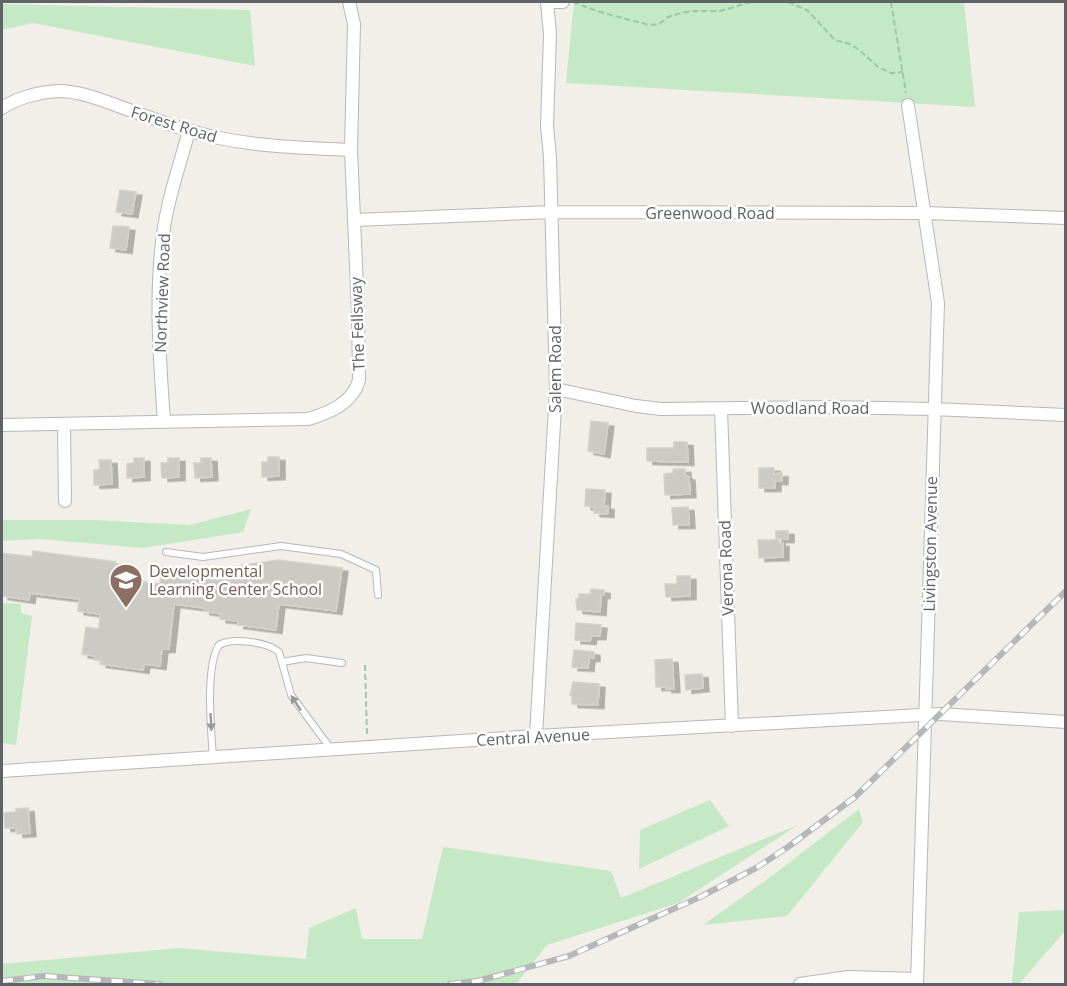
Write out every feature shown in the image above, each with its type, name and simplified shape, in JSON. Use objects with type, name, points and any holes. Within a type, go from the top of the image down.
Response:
[{"type":"street","name":"The Fellsway","points":[[2,425],[308,419],[336,408],[356,391],[359,380],[359,358],[351,150],[354,24],[349,2]]},
{"type":"street","points":[[547,2],[563,2]]},
{"type":"street","name":"Salem Road","points":[[536,736],[556,389],[552,212],[547,126],[550,34],[547,2]]},
{"type":"street","name":"Forest Road","points":[[2,108],[23,98],[58,91],[102,100],[189,131],[219,138],[258,144],[351,150]]},
{"type":"street","name":"Livingston Avenue","points":[[908,105],[938,303],[917,982]]},
{"type":"street","name":"Northview Road","points":[[164,422],[158,310],[162,241],[170,197],[189,131]]},
{"type":"street","name":"Greenwood Road","points":[[355,220],[552,212],[925,213],[1065,218]]},
{"type":"street","name":"Woodland Road","points":[[556,389],[644,407],[683,410],[776,407],[933,409],[1065,415]]},
{"type":"street","name":"Verona Road","points":[[721,409],[732,726]]},
{"type":"street","points":[[64,424],[65,501]]},
{"type":"street","name":"Central Avenue","points":[[2,771],[536,736],[926,715],[1065,722]]},
{"type":"street","points":[[800,984],[848,978],[917,982]]},
{"type":"lane","points":[[166,552],[203,557],[281,546],[340,554],[376,570],[378,596]]},
{"type":"lane","points":[[213,757],[212,666],[218,648],[222,643],[230,641],[264,644],[279,652],[291,695],[331,750]]},
{"type":"lane","points":[[282,662],[306,658],[342,663]]},
{"type":"path","points":[[563,2],[577,2],[600,12],[649,25],[659,24],[681,13],[720,11],[751,2]]},
{"type":"path","points":[[788,2],[807,10],[835,40],[858,49],[878,68],[891,73],[903,72]]},
{"type":"path","points":[[891,2],[908,105]]},
{"type":"path","points":[[364,665],[367,735]]},
{"type":"green space","points":[[574,2],[964,2],[975,107],[566,83]]},
{"type":"green space","points":[[2,4],[250,10],[255,66],[33,23],[2,30]]},
{"type":"green space","points":[[251,509],[243,532],[143,548],[40,539],[2,541],[2,520],[93,520],[190,525]]},
{"type":"green space","points":[[2,603],[21,604],[21,613],[32,616],[16,745],[2,743]]},
{"type":"green space","points":[[710,800],[729,826],[639,869],[640,830]]},
{"type":"green space","points":[[859,809],[863,822],[787,916],[703,925],[765,881]]},
{"type":"green space","points":[[798,825],[678,903],[547,945],[516,984],[2,984],[2,964],[179,948],[306,959],[309,928],[356,908],[362,939],[422,939],[443,847],[611,871],[621,898]]},
{"type":"green space","points":[[1065,910],[1065,931],[1019,984],[1012,984],[1019,912]]},
{"type":"building","points":[[120,190],[136,192],[132,214],[116,212]]},
{"type":"building","points":[[113,226],[129,227],[126,250],[110,248]]},
{"type":"building","points":[[591,421],[608,423],[604,454],[588,451]]},
{"type":"building","points":[[674,442],[687,442],[688,462],[647,461],[647,448],[674,448]]},
{"type":"building","points":[[268,457],[279,457],[279,476],[262,477],[262,462],[268,462]]},
{"type":"building","points":[[134,458],[144,458],[144,477],[127,478],[127,464],[134,463]]},
{"type":"building","points":[[168,458],[179,458],[179,477],[162,478],[161,463],[168,463]]},
{"type":"building","points":[[201,458],[211,458],[212,477],[195,478],[194,463],[201,463]]},
{"type":"building","points":[[99,460],[111,460],[112,484],[94,485],[94,470],[100,470]]},
{"type":"building","points":[[759,468],[774,468],[774,474],[782,473],[782,481],[775,481],[775,488],[759,488]]},
{"type":"building","points":[[673,469],[685,469],[685,475],[689,477],[690,494],[665,495],[664,474],[673,473]]},
{"type":"building","points":[[586,489],[605,490],[604,506],[608,506],[608,514],[594,513],[594,507],[585,506]]},
{"type":"building","points":[[688,507],[689,525],[673,525],[672,508]]},
{"type":"building","points":[[776,531],[788,531],[788,539],[776,539]]},
{"type":"building","points":[[758,540],[779,540],[779,543],[783,543],[783,557],[759,558]]},
{"type":"building","name":"Developmental Learning Center School","points":[[33,551],[116,562],[114,578],[160,584],[162,566],[205,571],[278,560],[342,568],[336,611],[279,604],[276,630],[238,625],[238,621],[220,619],[221,614],[204,611],[204,608],[174,604],[169,649],[162,649],[160,666],[144,664],[143,670],[100,664],[101,661],[95,660],[95,656],[82,654],[86,627],[99,629],[100,614],[78,611],[79,599],[30,593],[29,600],[2,596],[2,553],[32,557]]},
{"type":"building","points":[[677,576],[690,576],[690,596],[666,597],[665,584],[677,584]]},
{"type":"building","points":[[591,589],[604,590],[604,595],[601,595],[600,612],[577,610],[576,599],[579,594],[590,594]]},
{"type":"building","points":[[576,623],[601,625],[600,636],[591,636],[590,641],[575,640]]},
{"type":"building","points":[[574,650],[594,652],[594,658],[589,658],[588,668],[572,667]]},
{"type":"building","points":[[672,659],[674,689],[656,687],[655,660]]},
{"type":"building","points":[[702,674],[703,688],[686,690],[685,675]]},
{"type":"building","points":[[573,682],[599,684],[598,705],[572,704],[572,695],[570,695]]},
{"type":"building","points":[[28,808],[30,833],[17,834],[16,828],[5,828],[4,813]]},
{"type":"railway","points":[[450,984],[478,981],[569,956],[700,897],[756,868],[855,797],[1066,591]]},
{"type":"railway","points":[[2,981],[44,976],[159,984]]},
{"type":"place","name":"Developmental Learning Center School","points":[[126,609]]}]
